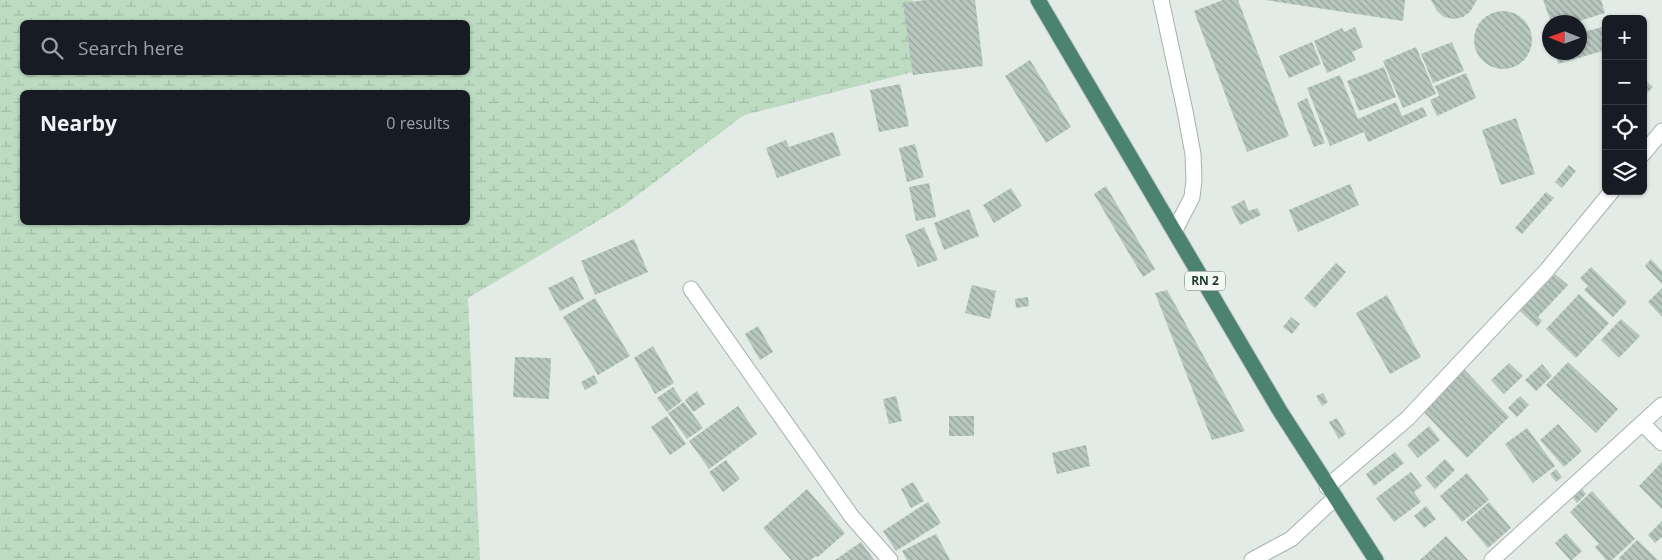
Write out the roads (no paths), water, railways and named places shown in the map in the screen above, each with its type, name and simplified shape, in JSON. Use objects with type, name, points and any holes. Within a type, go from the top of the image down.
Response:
[{"type":"highway","name":"RN 2","points":[[1038,0],[1280,411],[1331,493],[1376,560]]},
{"type":"street","points":[[1160,0],[1185,111],[1194,180],[1192,197],[1175,230]]},
{"type":"street","points":[[1647,150],[1659,140]]},
{"type":"street","points":[[1252,560],[1291,539],[1331,493],[1408,418],[1547,270],[1609,195]]},
{"type":"street","points":[[690,289],[852,517],[890,560]]},
{"type":"street","points":[[1492,560],[1662,405]]},
{"type":"street","points":[[1643,424],[1662,443]]}]
